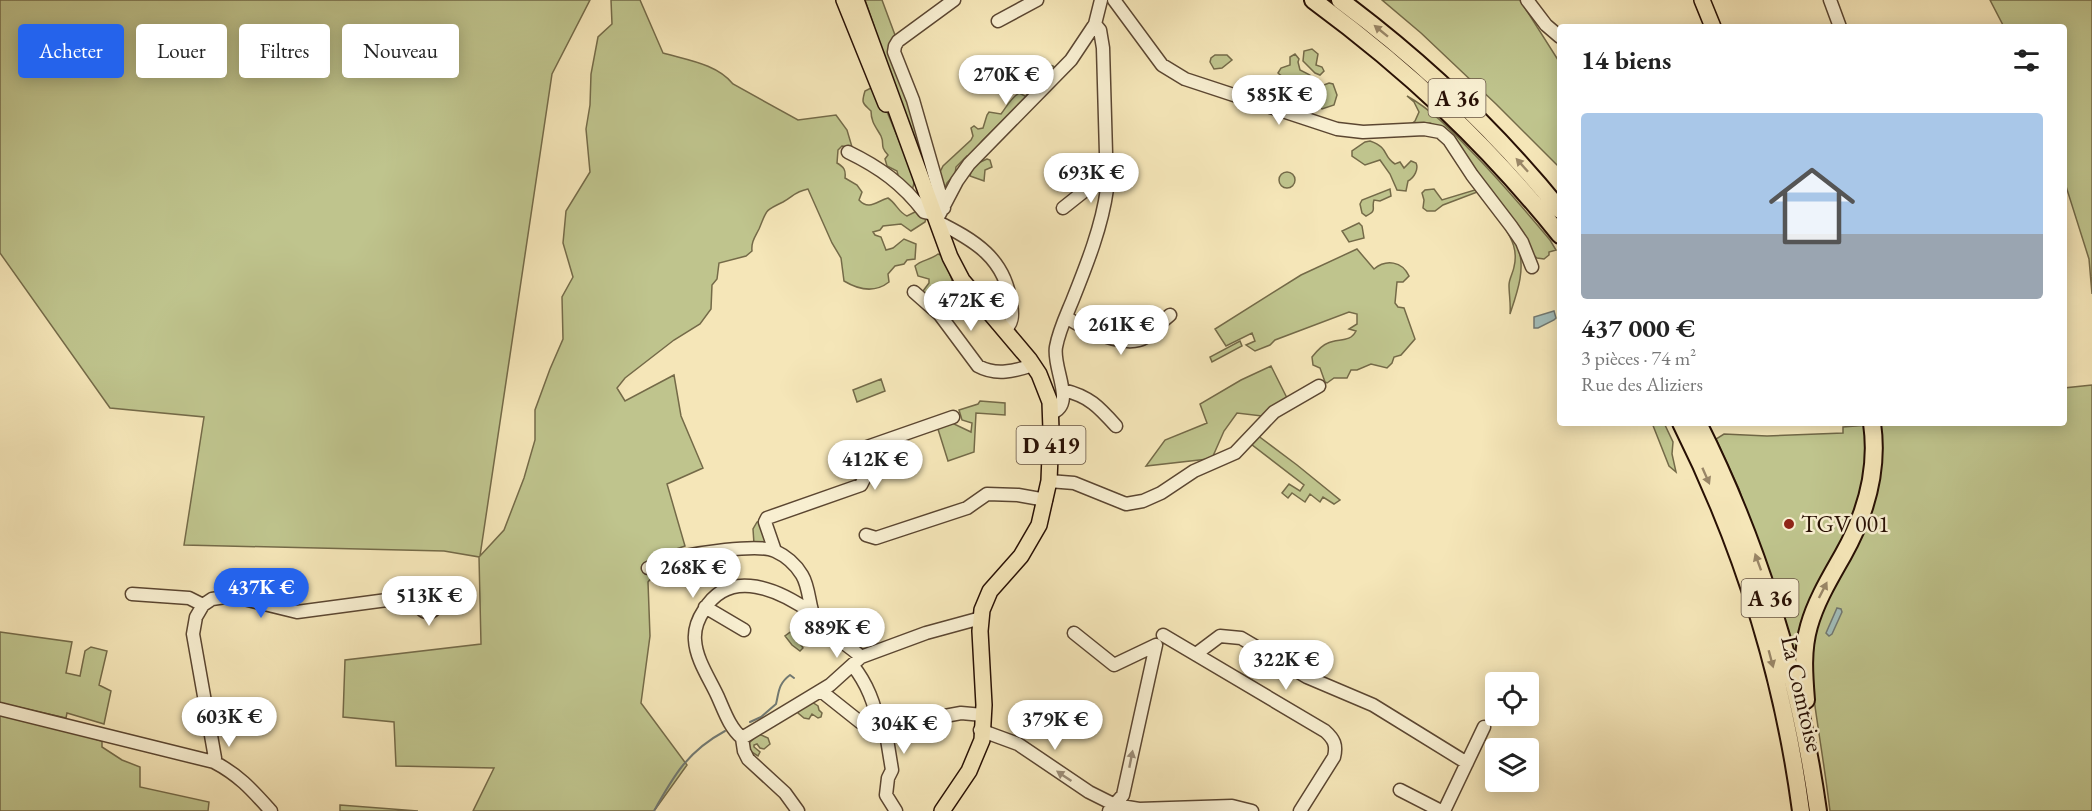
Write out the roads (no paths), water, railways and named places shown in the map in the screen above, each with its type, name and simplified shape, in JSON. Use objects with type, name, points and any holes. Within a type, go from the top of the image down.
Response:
[{"type":"highway","name":"A 36","points":[[1313,0],[1382,53],[1444,108],[1505,170],[1557,231]]},
{"type":"highway","name":"A 36","points":[[1340,0],[1384,34],[1452,93],[1506,147],[1557,206]]},
{"type":"highway","name":"La Comtoise","points":[[1681,426],[1723,515],[1759,615],[1781,697],[1801,811]]},
{"type":"highway","name":"La Comtoise","points":[[1699,426],[1738,510],[1772,604],[1794,686],[1818,811]]},
{"type":"highway","points":[[1814,781],[1805,680],[1806,641],[1817,603],[1854,535],[1867,502],[1874,458],[1872,426]]},
{"type":"main road","name":"D 419","points":[[844,0],[876,82],[938,214],[950,257],[962,280],[1033,365],[1047,391],[1052,413],[1049,481],[1036,532],[1021,556],[990,591],[984,603],[981,618],[981,744],[969,771],[942,811]]},
{"type":"main road","name":"D 419","points":[[856,0],[886,78],[907,146]]},
{"type":"main road","points":[[1702,0],[1712,24]]},
{"type":"main road","points":[[937,811],[959,777],[982,725]]},
{"type":"street","points":[[938,214],[913,100],[894,52],[898,41],[954,0]]},
{"type":"street","points":[[998,21],[1037,0]]},
{"type":"street","points":[[938,214],[969,165],[1064,69],[1095,24],[1101,0]]},
{"type":"street","points":[[1114,0],[1162,65],[1177,75],[1204,86],[1337,129],[1363,132],[1436,130],[1449,140],[1522,242],[1532,267]]},
{"type":"street","points":[[1527,0],[1546,26],[1557,35]]},
{"type":"street","points":[[1830,0],[1839,24]]},
{"type":"street","points":[[1052,413],[1063,405],[1063,390],[1056,368],[1056,348],[1103,209],[1107,189],[1103,48],[1100,30],[1095,24]]},
{"type":"street","points":[[848,152],[883,171],[909,193],[924,212],[938,214],[978,246],[1000,269],[1009,290],[1012,312],[1011,323],[1004,330]]},
{"type":"street","points":[[1063,208],[1104,173],[1107,173]]},
{"type":"street","points":[[914,292],[940,315],[978,366],[988,371],[1007,372],[1033,365]]},
{"type":"street","points":[[1066,317],[1089,331],[1130,342],[1145,337],[1170,315]]},
{"type":"street","points":[[1049,481],[1074,483],[1126,504],[1143,501],[1201,468],[1235,453],[1274,412],[1319,386]]},
{"type":"street","points":[[1063,390],[1085,396],[1099,407],[1116,426]]},
{"type":"street","points":[[775,551],[765,522],[767,518],[861,485],[865,477],[862,453],[867,447],[953,417]]},
{"type":"street","points":[[866,535],[876,538],[960,510],[971,506],[987,494],[1018,495],[1046,500]]},
{"type":"street","points":[[648,568],[673,559],[717,552],[750,549],[775,551],[793,563],[802,575],[810,595],[812,613]]},
{"type":"street","points":[[798,811],[785,794],[748,759],[742,738],[729,720],[699,656],[695,643],[696,621],[705,606],[717,594],[728,589],[757,586],[777,591],[812,613],[831,635],[854,650],[881,727],[891,766],[886,795],[896,811]]},
{"type":"street","points":[[132,594],[189,598],[203,605]]},
{"type":"street","points":[[213,762],[215,758],[193,634],[196,617],[203,605],[212,599],[232,596],[297,612],[387,600],[420,606]]},
{"type":"street","points":[[705,606],[744,630]]},
{"type":"street","points":[[742,738],[820,691],[857,662],[905,640],[981,618]]},
{"type":"street","points":[[1074,633],[1114,666],[1160,640]]},
{"type":"street","points":[[1196,654],[1220,636],[1241,638],[1307,677],[1373,705],[1467,763]]},
{"type":"street","points":[[1112,808],[1123,795],[1160,640]]},
{"type":"street","points":[[1160,640],[1196,654],[1325,731],[1334,739],[1336,749],[1334,758],[1300,811]]},
{"type":"street","points":[[820,691],[860,722],[881,727],[961,713],[1018,744],[1112,808],[1201,809],[1232,806],[1252,811]]},
{"type":"street","points":[[0,709],[213,762],[244,780],[271,811]]},
{"type":"street","points":[[1400,790],[1443,811],[1484,727]]},
{"type":"water","points":[[1554,311],[1556,318],[1554,320],[1534,328],[1534,317]]},
{"type":"water","points":[[1837,608],[1842,612],[1829,636],[1826,633]]},
{"type":"waterway","points":[[750,722],[761,717],[776,704],[783,682],[790,675],[794,678]]},
{"type":"waterway","points":[[654,811],[683,765],[701,747],[725,731]]},
{"type":"place","name":"TGV 001","points":[[1789,524]]}]
